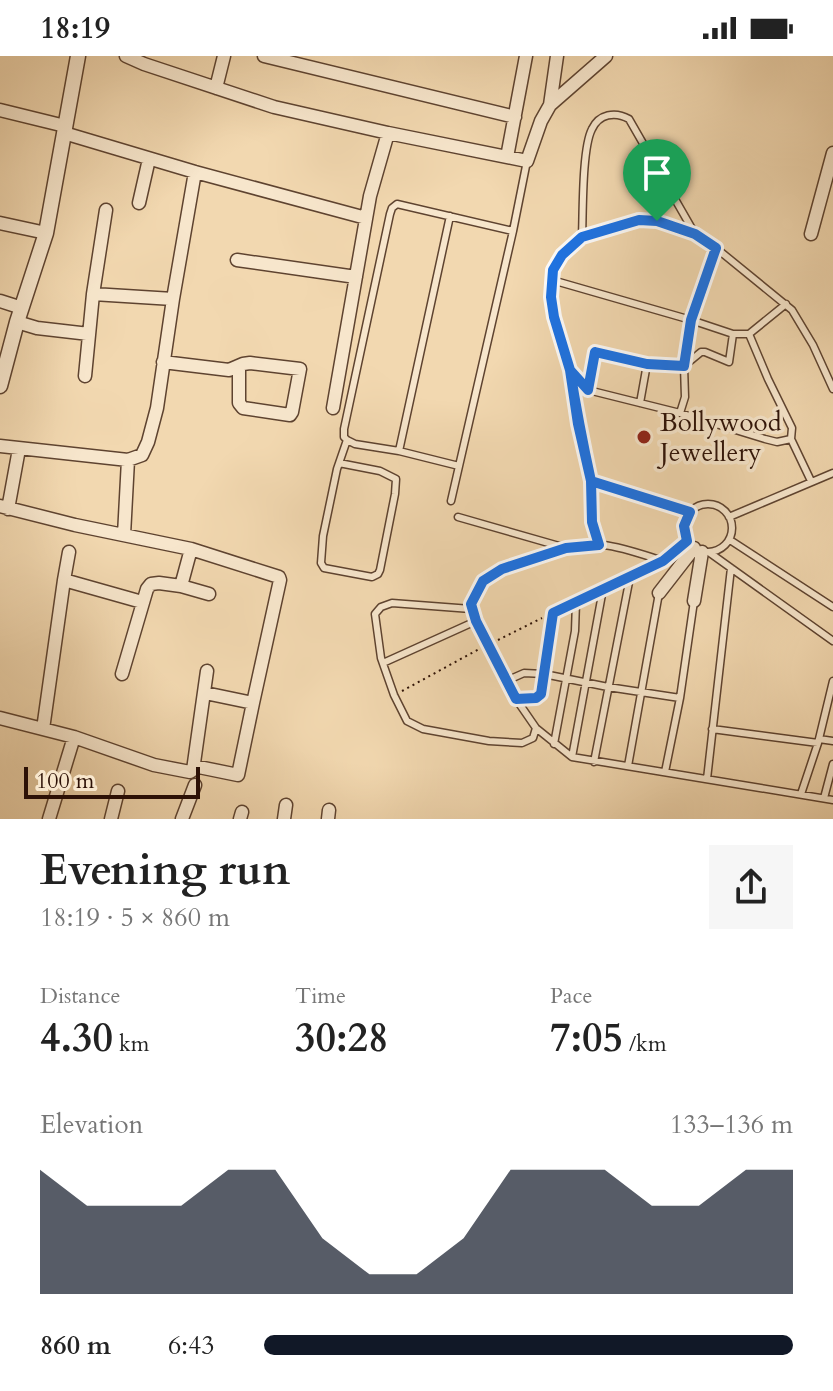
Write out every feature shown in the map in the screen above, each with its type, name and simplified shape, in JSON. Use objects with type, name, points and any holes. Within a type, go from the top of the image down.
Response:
[{"type":"street","points":[[0,386],[46,233],[78,56]]},
{"type":"street","points":[[126,56],[274,107],[527,161],[550,105],[606,56]]},
{"type":"street","points":[[216,88],[224,56]]},
{"type":"street","points":[[264,56],[515,117]]},
{"type":"street","points":[[507,157],[526,56]]},
{"type":"street","points":[[550,105],[557,56]]},
{"type":"street","points":[[0,110],[149,159],[366,218]]},
{"type":"street","points":[[333,408],[366,218],[388,133]]},
{"type":"street","points":[[811,234],[833,153]]},
{"type":"street","points":[[139,203],[149,159]]},
{"type":"street","points":[[0,446],[128,460],[142,455],[157,408],[195,172]]},
{"type":"street","points":[[85,376],[106,210]]},
{"type":"street","points":[[0,223],[46,233]]},
{"type":"street","points":[[237,260],[356,277]]},
{"type":"street","points":[[93,294],[173,299]]},
{"type":"street","points":[[0,301],[37,328],[89,334]]},
{"type":"street","points":[[163,362],[229,370],[243,364],[258,363],[300,369],[290,415],[243,408],[239,403],[239,366]]},
{"type":"street","points":[[19,449],[4,508],[191,549],[279,577],[238,775],[194,766]]},
{"type":"street","points":[[124,535],[128,460]]},
{"type":"street","points":[[659,593],[698,548]]},
{"type":"street","points":[[694,601],[698,548]]},
{"type":"street","points":[[181,586],[191,549]]},
{"type":"street","points":[[43,729],[69,552]]},
{"type":"street","points":[[64,580],[142,602]]},
{"type":"street","points":[[122,674],[142,602],[151,584],[181,586],[209,594]]},
{"type":"street","points":[[0,718],[74,737],[154,765],[190,772],[194,766],[207,671]]},
{"type":"street","points":[[205,693],[253,703]]},
{"type":"street","points":[[49,819],[74,737]]},
{"type":"street","points":[[182,819],[195,785]]},
{"type":"street","points":[[111,819],[118,791]]},
{"type":"street","points":[[284,819],[286,805]]},
{"type":"lane","points":[[582,237],[590,133],[602,116],[615,114],[629,119],[695,234]]},
{"type":"lane","points":[[451,501],[527,161]]},
{"type":"lane","points":[[459,466],[355,444],[344,437],[392,208],[397,204],[513,231]]},
{"type":"lane","points":[[399,451],[450,216]]},
{"type":"lane","points":[[599,545],[592,522],[591,481],[570,370],[551,297],[553,270],[562,255],[582,237],[639,220],[657,221],[695,234],[792,310],[813,345],[833,389]]},
{"type":"lane","points":[[680,413],[685,397],[684,366],[691,320],[716,248]]},
{"type":"lane","points":[[552,280],[733,334],[749,334],[786,304]]},
{"type":"lane","points":[[588,390],[595,352],[647,364],[684,366],[705,352],[729,362],[733,334]]},
{"type":"lane","points":[[749,334],[792,428],[791,439],[811,481]]},
{"type":"lane","points":[[640,403],[647,364]]},
{"type":"lane","points":[[570,370],[588,390],[777,442],[791,439]]},
{"type":"lane","points":[[339,463],[380,471],[396,479],[380,570],[372,577],[324,568],[321,563],[323,536],[339,463],[347,440]]},
{"type":"lane","points":[[729,517],[833,473]]},
{"type":"lane","points":[[591,481],[690,512]]},
{"type":"lane","points":[[833,641],[698,548],[684,526],[690,512],[696,507],[711,504],[718,506],[729,517],[732,532],[730,540],[718,551],[698,548],[663,561],[616,547],[566,548],[502,569],[483,581],[471,604],[487,645],[516,699],[536,728],[572,757],[833,800]]},
{"type":"lane","points":[[458,517],[566,548]]},
{"type":"lane","points":[[730,540],[833,607]]},
{"type":"lane","points":[[707,779],[731,568]]},
{"type":"lane","points":[[594,762],[630,577]]},
{"type":"lane","points":[[572,757],[603,589]]},
{"type":"lane","points":[[628,766],[659,593]]},
{"type":"lane","points":[[665,772],[680,698],[694,601]]},
{"type":"lane","points":[[554,744],[575,631],[576,602]]},
{"type":"lane","points":[[471,609],[392,603],[381,607],[375,614],[383,663],[407,721],[423,729],[489,741],[522,743],[533,738],[536,728]]},
{"type":"lane","points":[[516,699],[536,698],[541,694],[553,613]]},
{"type":"lane","points":[[383,663],[476,621]]},
{"type":"lane","points":[[506,681],[524,673],[544,674],[680,698]]},
{"type":"lane","points":[[801,794],[833,681]]},
{"type":"lane","points":[[712,729],[833,741]]},
{"type":"lane","points":[[824,798],[833,764]]},
{"type":"path","points":[[630,577],[663,561]]},
{"type":"path","points":[[394,695],[553,613]]},
{"type":"place","name":"Bollywood Jewellery","points":[[644,437]]},
{"type":"route","points":[[657,221],[639,220],[582,237],[562,255],[553,270],[551,297],[554,317],[570,370],[578,424],[591,481],[592,522],[599,545],[566,548],[502,569],[483,581],[471,609],[516,699],[536,698],[541,694],[553,613],[663,561],[687,541],[684,526],[690,512],[591,481],[570,370],[588,390],[595,352],[647,364],[684,366],[691,320],[716,248],[695,234],[657,221]]}]
